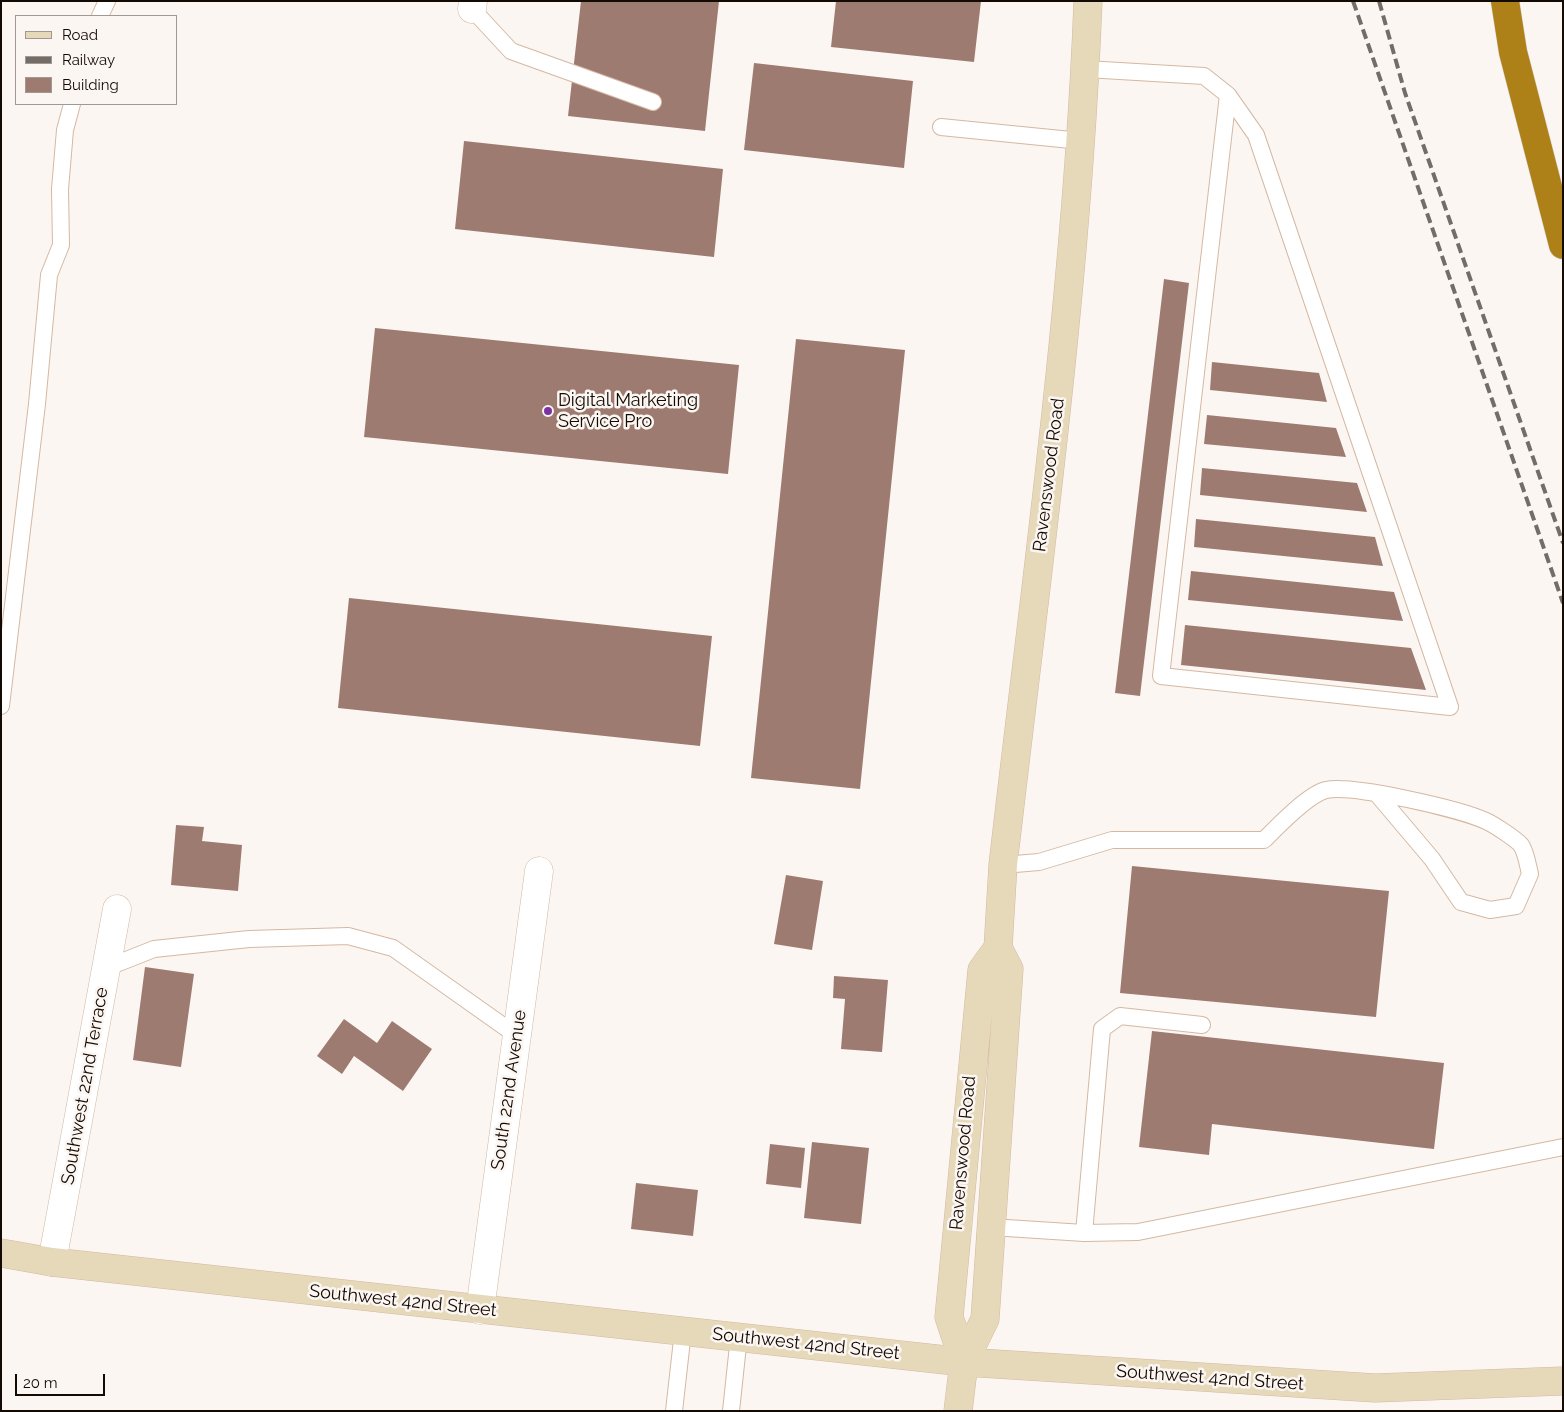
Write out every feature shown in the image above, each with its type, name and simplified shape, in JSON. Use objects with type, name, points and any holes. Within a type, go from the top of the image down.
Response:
[{"type":"highway","points":[[1505,1],[1513,52],[1563,245]]},
{"type":"street","name":"Ravenswood Road","points":[[964,1362],[948,1317],[982,970],[998,948],[1003,865],[1066,327],[1086,69],[1088,1]]},
{"type":"street","name":"South 22nd Avenue","points":[[480,1310],[539,871]]},
{"type":"street","name":"Southwest 22nd Terrace","points":[[52,1262],[117,909]]},
{"type":"street","name":"Ravenswood Road","points":[[958,1411],[964,1362],[985,1319],[1010,969],[998,948]]},
{"type":"street","name":"Southwest 42nd Street","points":[[1,1253],[52,1262],[964,1362],[1375,1388],[1563,1381]]},
{"type":"street","name":"Southwest 42nd Street","points":[[1,1262],[52,1262]]},
{"type":"lane","points":[[100,15],[107,1]]},
{"type":"lane","points":[[472,5],[511,51],[652,102]]},
{"type":"lane","points":[[1086,69],[1204,76],[1228,95],[1256,135],[1450,707],[1161,676],[1228,95]]},
{"type":"lane","points":[[1,706],[37,404],[49,276],[61,245],[60,189],[65,130],[72,105]]},
{"type":"lane","points":[[941,128],[1081,141]]},
{"type":"lane","points":[[1003,865],[1040,862],[1112,840],[1264,840],[1294,810],[1325,790],[1377,794],[1434,805],[1487,821],[1521,845],[1530,874],[1516,906],[1490,910],[1461,902],[1432,860],[1377,794]]},
{"type":"lane","points":[[106,968],[154,949],[249,939],[348,936],[393,948],[516,1036]]},
{"type":"lane","points":[[1084,1233],[1102,1029],[1120,1016],[1202,1025]]},
{"type":"lane","points":[[991,1227],[1084,1233],[1138,1232],[1563,1147]]},
{"type":"lane","points":[[674,1411],[683,1331]]},
{"type":"lane","points":[[731,1411],[739,1336]]},
{"type":"building","points":[[581,1],[719,1],[705,131],[568,116]]},
{"type":"building","points":[[836,1],[981,1],[974,62],[831,47]]},
{"type":"building","points":[[754,63],[913,81],[904,168],[744,150]]},
{"type":"building","points":[[464,141],[723,169],[714,257],[455,229]]},
{"type":"building","points":[[1164,279],[1189,283],[1140,696],[1115,693]]},
{"type":"building","points":[[375,328],[739,365],[728,474],[364,437]]},
{"type":"building","points":[[796,339],[905,350],[860,789],[751,778]]},
{"type":"building","points":[[1212,362],[1319,373],[1327,402],[1210,390]]},
{"type":"building","points":[[1207,415],[1336,428],[1346,457],[1204,444]]},
{"type":"building","points":[[1202,468],[1357,483],[1367,512],[1200,495]]},
{"type":"building","points":[[1196,519],[1375,537],[1383,566],[1194,547]]},
{"type":"building","points":[[1191,571],[1394,592],[1403,621],[1188,600]]},
{"type":"building","points":[[349,598],[712,636],[700,746],[338,708]]},
{"type":"building","points":[[1185,625],[1411,648],[1426,690],[1181,665]]},
{"type":"building","points":[[176,825],[204,827],[202,841],[242,845],[238,891],[171,885]]},
{"type":"building","points":[[1132,866],[1389,891],[1376,1017],[1120,993]]},
{"type":"building","points":[[786,875],[823,881],[812,950],[774,944]]},
{"type":"building","points":[[145,967],[194,974],[181,1067],[133,1060]]},
{"type":"building","points":[[834,976],[888,980],[882,1052],[841,1049],[845,999],[833,998]]},
{"type":"building","points":[[344,1019],[377,1043],[392,1021],[432,1049],[403,1091],[354,1056],[342,1074],[317,1056]]},
{"type":"building","points":[[1152,1031],[1444,1063],[1434,1149],[1212,1124],[1209,1155],[1139,1147]]},
{"type":"building","points":[[812,1142],[869,1148],[861,1224],[804,1218]]},
{"type":"building","points":[[770,1144],[805,1148],[801,1188],[766,1184]]},
{"type":"building","points":[[636,1183],[698,1190],[693,1236],[631,1229]]},
{"type":"railway","points":[[1353,1],[1563,603]]},
{"type":"railway","points":[[1379,1],[1405,93],[1563,543]]},
{"type":"place","name":"Digital Marketing Service Pro","points":[[548,411]]}]
